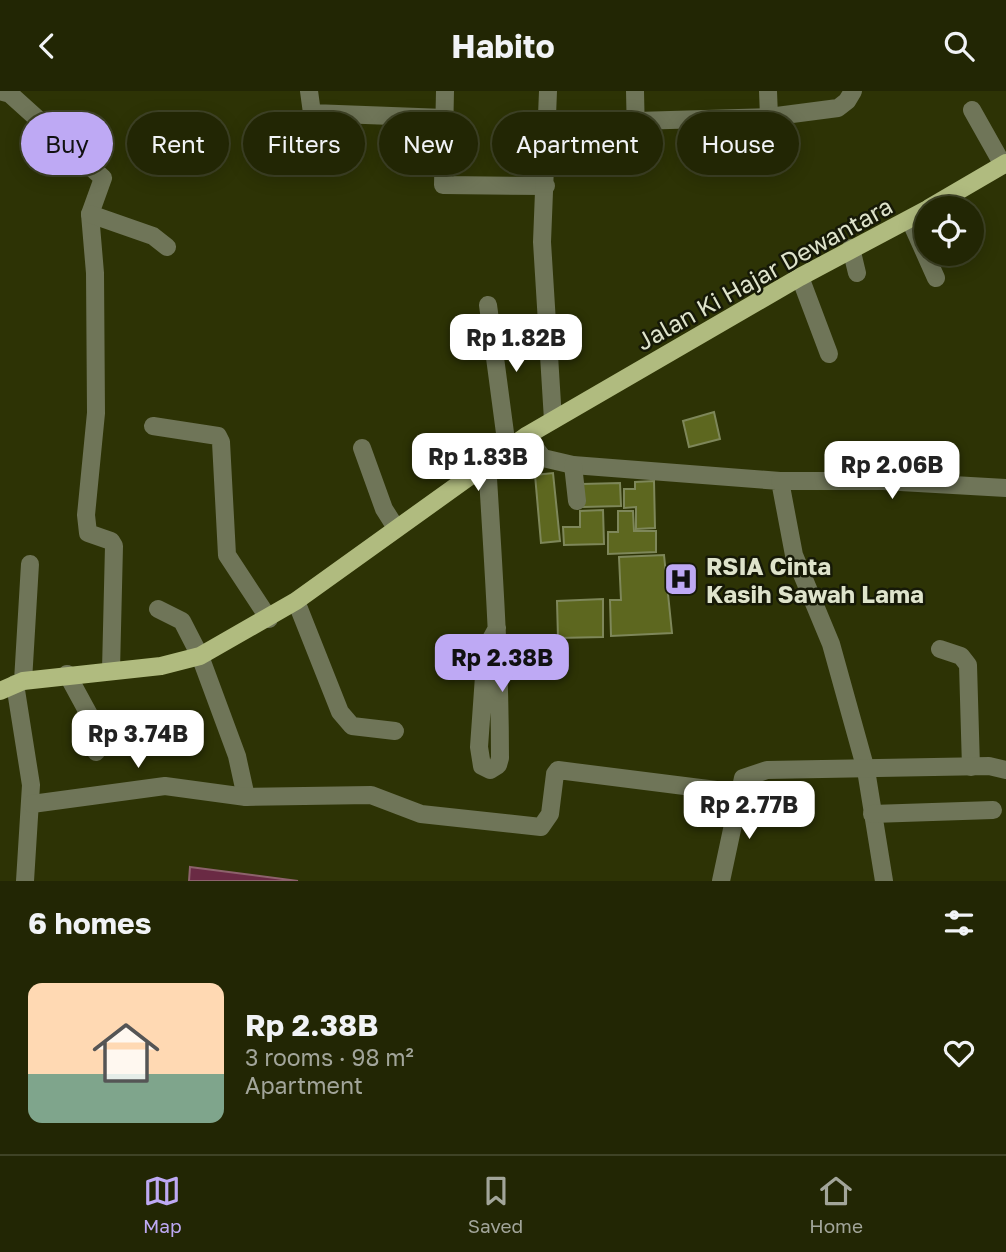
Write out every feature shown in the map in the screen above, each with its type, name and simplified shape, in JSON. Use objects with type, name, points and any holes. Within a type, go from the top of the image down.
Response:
[{"type":"main road","name":"Jalan Ki Hajar Dewantara","points":[[950,196],[1004,164]]},
{"type":"main road","name":"Jalan Ki Hajar Dewantara","points":[[13,685],[67,674],[161,666],[200,656],[269,619],[296,601],[486,462],[526,436],[800,277],[914,217]]},
{"type":"street","points":[[309,91],[312,113],[379,116]]},
{"type":"street","points":[[445,91],[445,112]]},
{"type":"street","points":[[548,91],[548,112]]},
{"type":"street","points":[[635,91],[636,112]]},
{"type":"street","points":[[768,91],[769,112]]},
{"type":"street","points":[[799,113],[838,108],[848,101],[853,91]]},
{"type":"street","points":[[7,92],[103,178],[90,214],[95,273],[96,413],[86,515],[88,533],[110,541],[114,546],[111,670]]},
{"type":"street","points":[[972,110],[1004,164]]},
{"type":"street","points":[[443,175],[443,185],[546,186]]},
{"type":"street","points":[[546,175],[542,241],[554,420]]},
{"type":"street","points":[[90,214],[152,236],[167,247]]},
{"type":"street","points":[[851,249],[857,273]]},
{"type":"street","points":[[933,266],[936,278]]},
{"type":"street","points":[[800,277],[829,354]]},
{"type":"street","points":[[488,305],[507,448]]},
{"type":"street","points":[[153,426],[218,436],[221,442],[227,555],[269,619]]},
{"type":"street","points":[[526,436],[543,458],[573,465],[780,481],[883,481],[1006,488]]},
{"type":"street","points":[[362,448],[384,509],[396,529]]},
{"type":"street","points":[[486,462],[497,628],[500,758],[498,765],[490,770],[482,766],[479,747],[486,648],[497,628]]},
{"type":"street","points":[[573,465],[577,501]]},
{"type":"street","points":[[780,481],[794,555],[831,644],[866,771],[884,881]]},
{"type":"street","points":[[25,881],[32,804],[13,685],[30,564]]},
{"type":"street","points":[[296,601],[341,712],[352,726],[395,731]]},
{"type":"street","points":[[158,609],[182,621],[200,656],[237,755],[246,797]]},
{"type":"street","points":[[940,649],[961,656],[968,665],[971,767]]},
{"type":"street","points":[[67,674],[92,720],[96,752]]},
{"type":"street","points":[[721,881],[743,778],[767,771],[971,767],[1006,770]]},
{"type":"street","points":[[32,804],[166,786],[246,797],[371,795],[421,814],[541,827],[549,819],[555,774],[558,770],[740,793]]},
{"type":"street","points":[[872,814],[993,810]]},
{"type":"shaded area","points":[[190,867],[298,881],[189,881]]},
{"type":"building","points":[[714,412],[720,439],[689,447],[683,421]]},
{"type":"building","points":[[553,473],[560,541],[541,543],[535,475]]},
{"type":"building","points":[[654,481],[655,528],[636,529],[636,507],[624,508],[624,489],[635,489],[635,482]]},
{"type":"building","points":[[620,483],[621,506],[583,507],[582,484]]},
{"type":"building","points":[[603,510],[604,544],[564,545],[563,527],[580,527],[580,511]]},
{"type":"building","points":[[618,511],[633,511],[634,531],[656,531],[656,552],[608,554],[608,532],[618,532]]},
{"type":"building","points":[[664,555],[672,633],[611,636],[610,600],[621,600],[619,557]]},
{"type":"building","points":[[603,599],[603,637],[558,638],[557,601]]},
{"type":"place","name":"RSIA Cinta Kasih Sawah Lama","points":[[681,579]]}]
